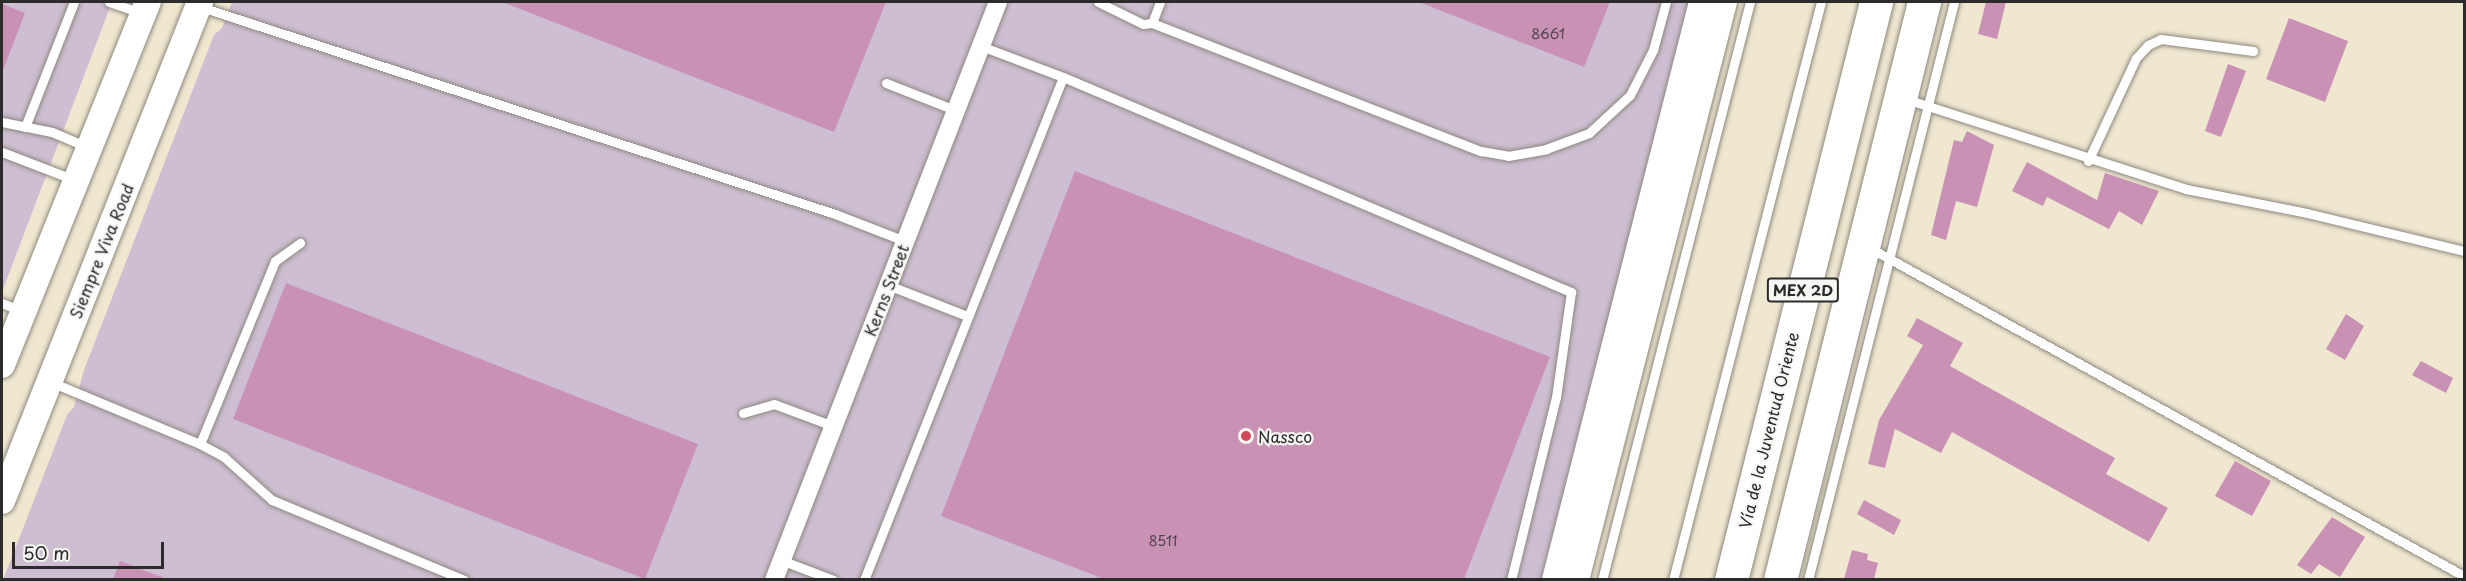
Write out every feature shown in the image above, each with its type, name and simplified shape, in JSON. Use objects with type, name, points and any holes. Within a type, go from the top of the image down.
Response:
[{"type":"highway","name":"Vía de la Juventud Oriente","points":[[1731,579],[1876,2]]},
{"type":"highway","name":"MEX 2D","points":[[1780,579],[1877,252],[1915,101],[1924,2]]},
{"type":"main road","points":[[1555,579],[1702,2]]},
{"type":"main road","points":[[1576,579],[1724,2]]},
{"type":"main road","name":"Siempre Viva Road","points":[[2,501],[199,4]]},
{"type":"main road","points":[[2,365],[13,308],[78,181],[146,8]]},
{"type":"street","name":"Kerns Street","points":[[774,579],[998,2]]},
{"type":"lane","points":[[25,127],[74,2]]},
{"type":"lane","points":[[109,2],[146,8]]},
{"type":"lane","points":[[1098,2],[1143,24],[1152,22],[1481,151],[1508,156],[1546,149],[1588,133],[1630,95],[1653,50],[1666,2]]},
{"type":"lane","points":[[1152,22],[1160,2]]},
{"type":"lane","points":[[1602,579],[1750,2]]},
{"type":"lane","points":[[1673,579],[1821,2]]},
{"type":"lane","points":[[1954,2],[1915,101],[2088,161],[2186,189],[2307,213],[2464,251]]},
{"type":"lane","points":[[199,4],[835,214],[905,241]]},
{"type":"lane","points":[[2088,161],[2136,58],[2148,45],[2161,39],[2253,51]]},
{"type":"lane","points":[[981,46],[1063,77],[1571,292],[1556,397],[1511,579]]},
{"type":"lane","points":[[864,579],[1063,77]]},
{"type":"lane","points":[[886,83],[956,110]]},
{"type":"lane","points":[[2,122],[52,132],[90,148]]},
{"type":"lane","points":[[2,153],[78,181]]},
{"type":"lane","points":[[200,444],[275,261],[300,243]]},
{"type":"lane","points":[[1808,579],[1877,252],[2464,576]]},
{"type":"lane","points":[[888,285],[967,316]]},
{"type":"lane","points":[[49,382],[200,444],[232,463],[272,500],[464,579]]},
{"type":"lane","points":[[743,413],[774,404],[833,426]]},
{"type":"lane","points":[[781,560],[833,579]]},
{"type":"shaded area","points":[[2,2],[112,2],[2,292]]},
{"type":"shaded area","points":[[232,2],[1733,2],[1585,579],[3,580],[67,415],[74,407],[84,370],[214,35],[222,28]]},
{"type":"building","points":[[502,2],[886,2],[834,132]]},
{"type":"building","points":[[1419,2],[1610,2],[1584,67]]},
{"type":"building","points":[[1986,2],[2006,2],[1997,39],[1978,34]]},
{"type":"building","points":[[2,4],[25,13],[3,70],[2,70]]},
{"type":"building","points":[[2289,18],[2348,41],[2325,102],[2266,79]]},
{"type":"building","points":[[2228,64],[2246,71],[2221,137],[2205,131]]},
{"type":"building","points":[[1967,131],[1994,145],[1977,207],[1956,201],[1946,240],[1931,235],[1954,140],[1962,142]]},
{"type":"building","points":[[2027,162],[2097,200],[2105,173],[2159,191],[2142,225],[2119,211],[2109,229],[2047,197],[2043,206],[2012,191]]},
{"type":"building","name":"Nassco","points":[[1075,171],[1550,357],[1464,579],[1104,579],[941,516]]},
{"type":"building","points":[[286,283],[698,444],[645,579],[233,419]]},
{"type":"building","points":[[2346,314],[2364,326],[2345,360],[2326,349]]},
{"type":"building","points":[[1917,318],[1963,343],[1950,366],[2115,458],[2106,474],[2168,508],[2149,542],[1952,432],[1941,453],[1895,429],[1885,468],[1868,464],[1879,420],[1923,345],[1907,336]]},
{"type":"building","points":[[2421,361],[2453,378],[2446,393],[2412,375]]},
{"type":"building","points":[[2235,461],[2271,481],[2252,516],[2215,496]]},
{"type":"building","points":[[1864,500],[1901,520],[1894,535],[1857,514]]},
{"type":"building","points":[[2332,517],[2365,537],[2340,577],[2319,564],[2311,574],[2297,565]]},
{"type":"building","points":[[1852,550],[1868,554],[1867,560],[1878,563],[1874,579],[1844,579]]},
{"type":"building","points":[[120,561],[164,578],[164,579],[113,579]]},
{"type":"place","name":"Nassco","points":[[1246,436]]}]
